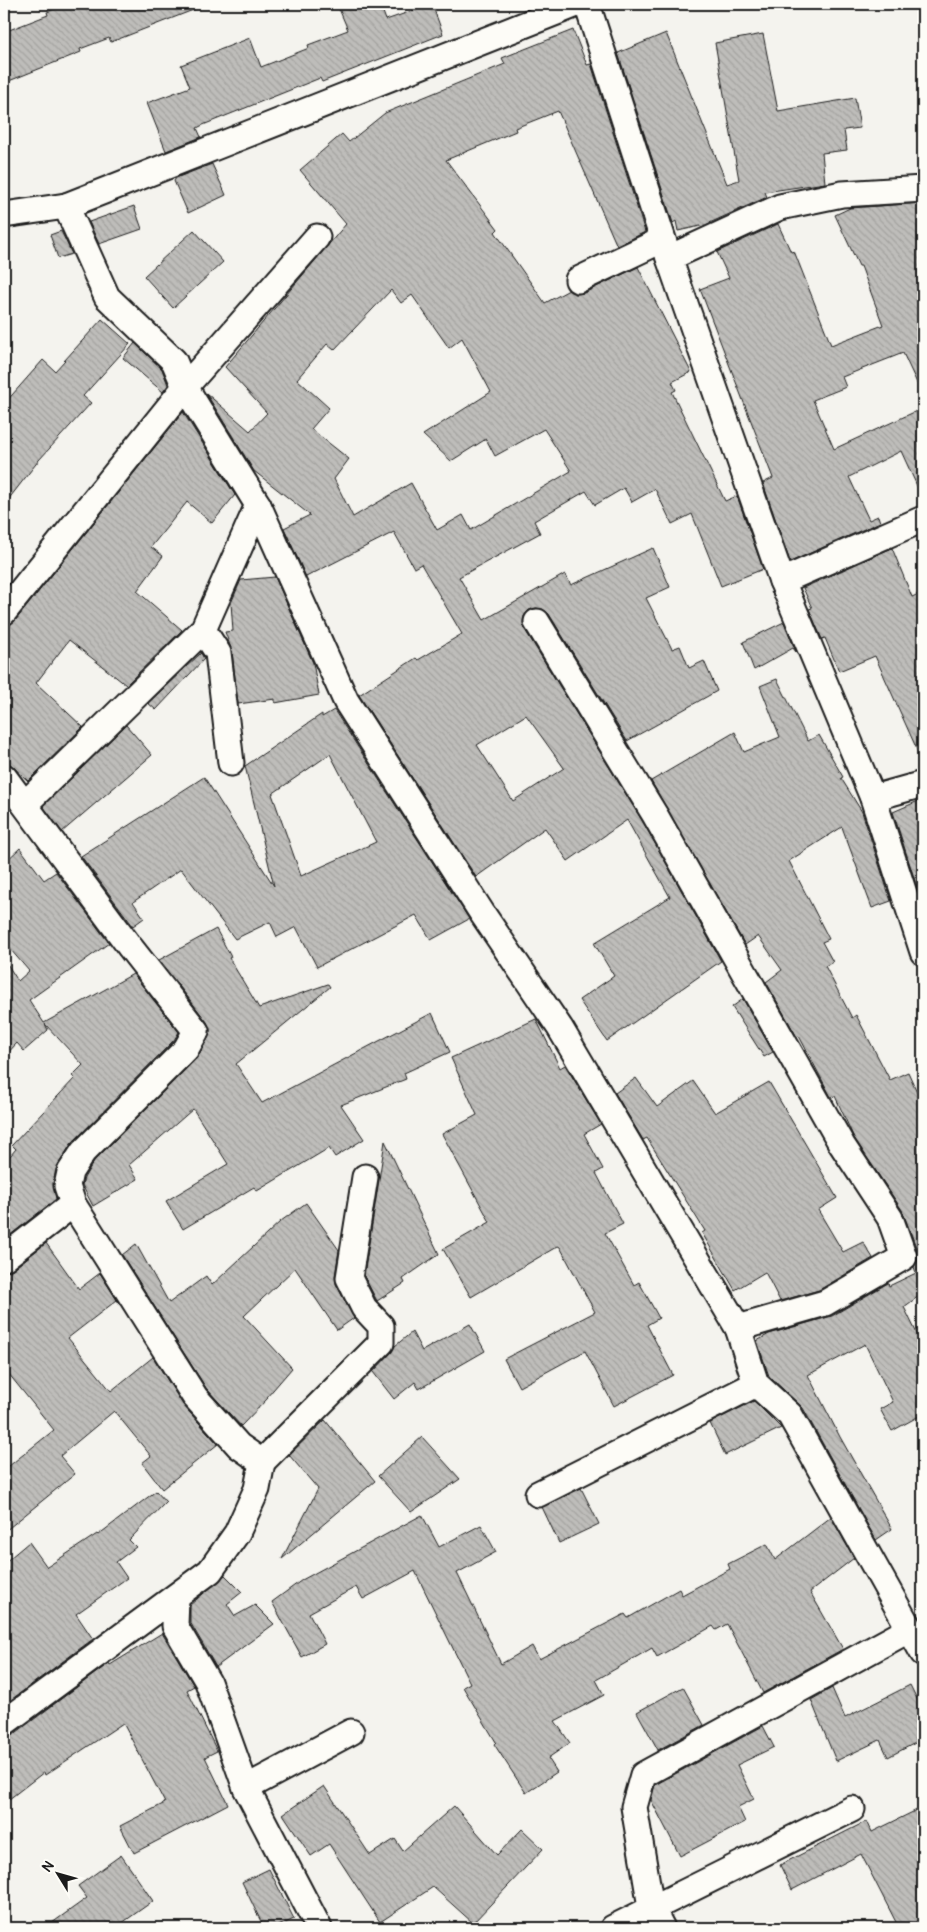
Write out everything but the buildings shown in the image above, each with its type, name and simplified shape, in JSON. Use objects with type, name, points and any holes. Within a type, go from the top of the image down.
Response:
[{"type":"street","points":[[4,215],[66,206],[577,4]]},
{"type":"street","points":[[587,4],[665,249],[782,581],[872,798],[922,946]]},
{"type":"street","points":[[578,280],[780,207],[842,194],[923,189]]},
{"type":"street","points":[[66,206],[107,297],[174,361],[185,387],[258,505],[346,701],[482,914],[560,1028],[738,1328],[756,1384],[790,1415],[923,1653]]},
{"type":"street","points":[[4,612],[185,387],[317,237]]},
{"type":"street","points":[[25,804],[203,630],[258,505]]},
{"type":"street","points":[[782,581],[923,519]]},
{"type":"street","points":[[537,622],[655,815],[842,1145],[890,1218],[904,1256],[825,1303],[738,1328]]},
{"type":"street","points":[[203,630],[218,653],[231,763]]},
{"type":"street","points":[[4,776],[130,947],[196,1031],[186,1049],[83,1152],[70,1172],[66,1186],[73,1204],[195,1397],[239,1446],[262,1462]]},
{"type":"street","points":[[872,798],[923,784]]},
{"type":"street","points":[[4,1723],[210,1570],[237,1533],[256,1490],[262,1462],[381,1343],[381,1326],[364,1308],[349,1278],[365,1177]]},
{"type":"street","points":[[4,1258],[73,1204]]},
{"type":"street","points":[[538,1494],[756,1384]]},
{"type":"street","points":[[176,1597],[175,1626],[208,1682],[246,1788],[319,1928]]},
{"type":"street","points":[[656,1918],[634,1807],[643,1775],[910,1629]]},
{"type":"street","points":[[246,1788],[352,1732]]},
{"type":"street","points":[[613,1928],[656,1918],[852,1810]]}]
